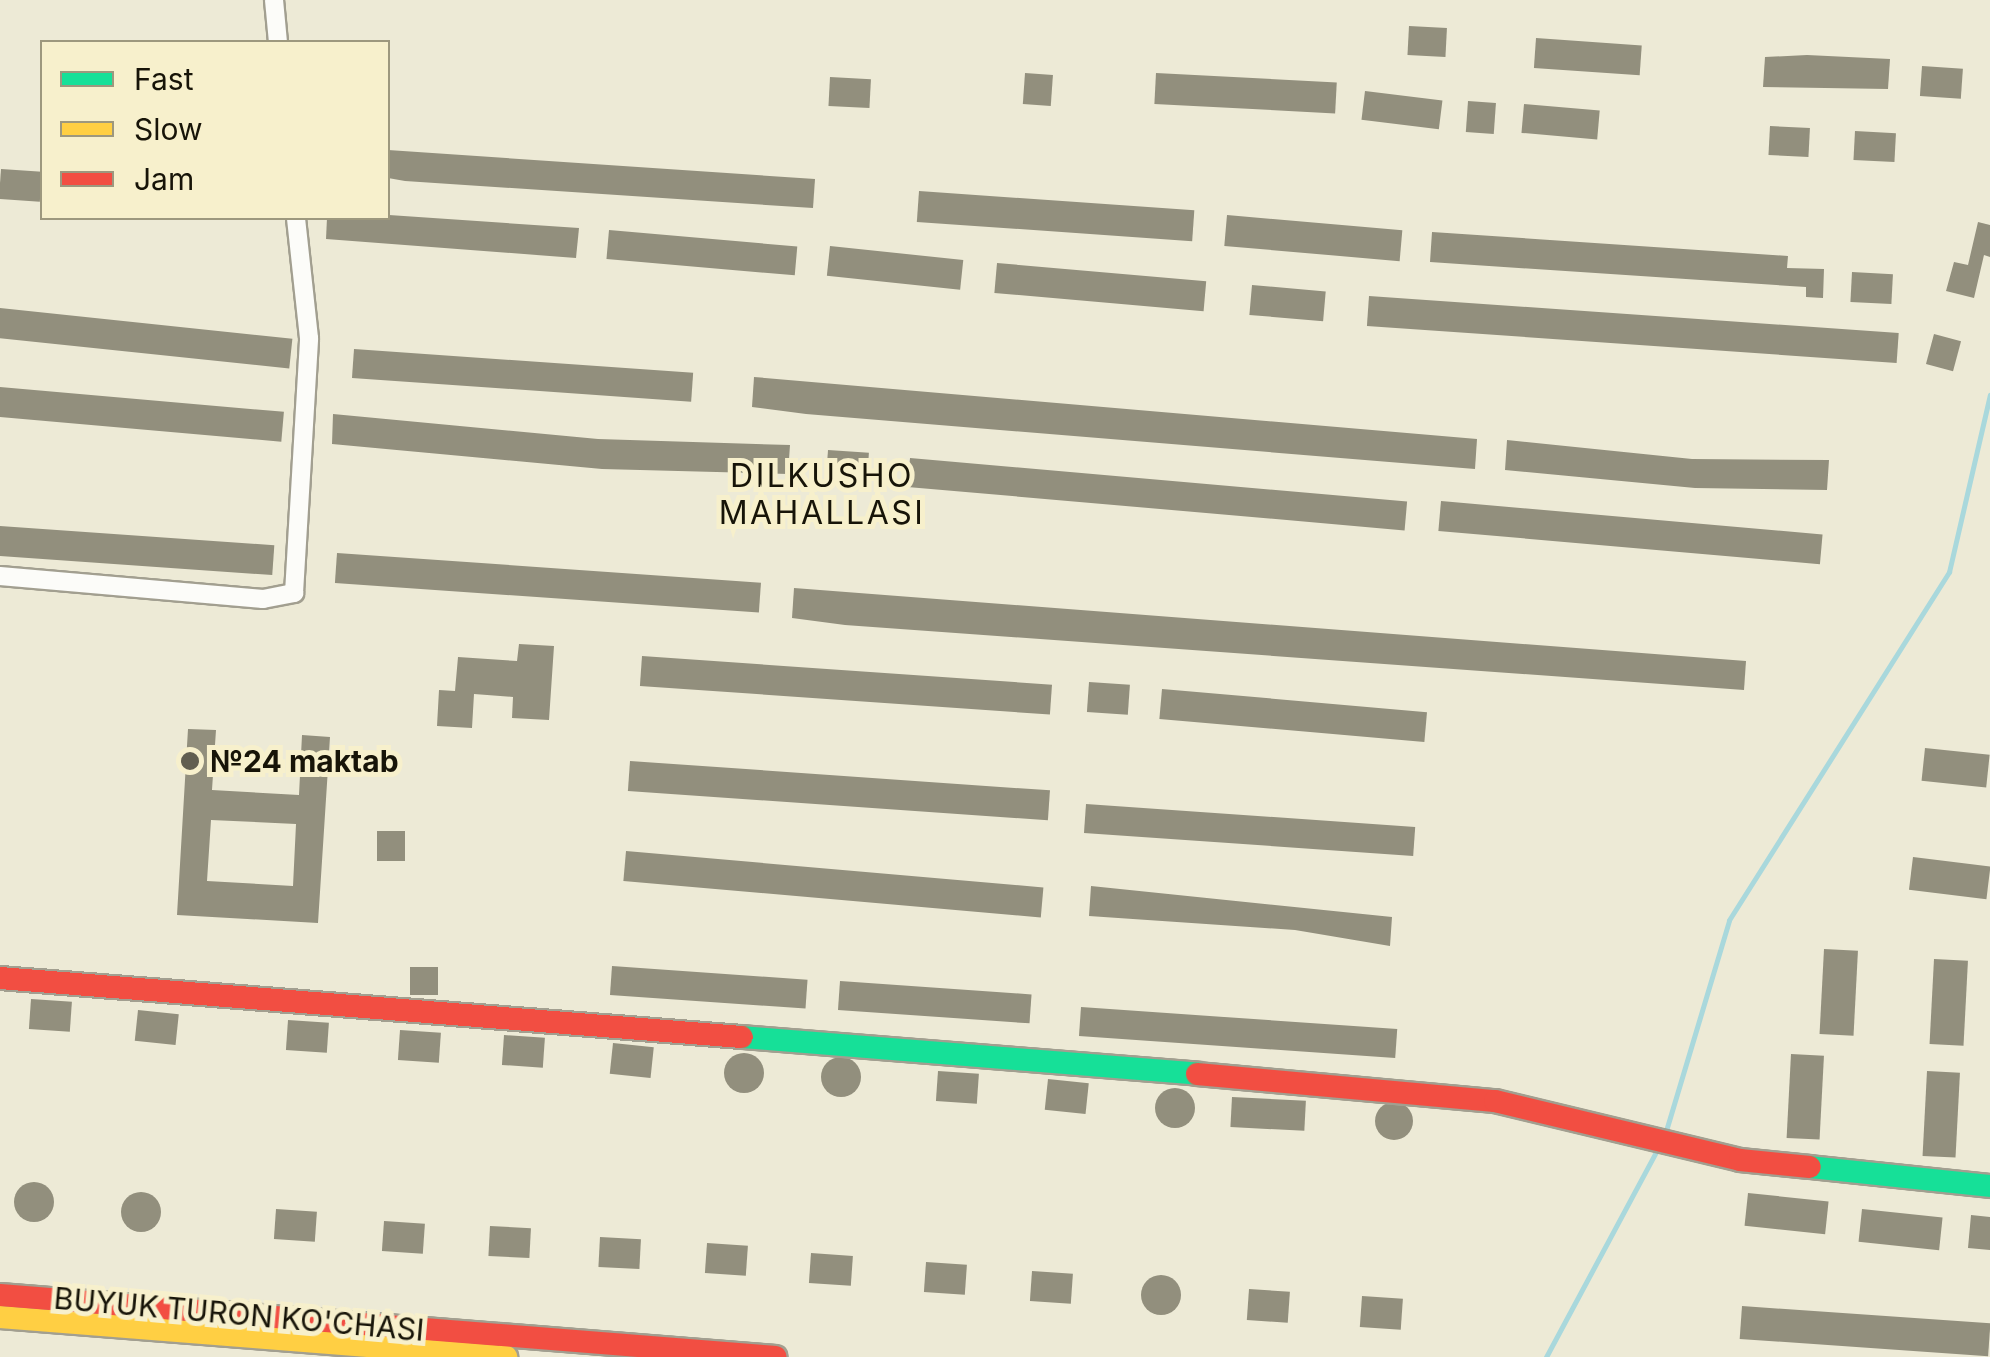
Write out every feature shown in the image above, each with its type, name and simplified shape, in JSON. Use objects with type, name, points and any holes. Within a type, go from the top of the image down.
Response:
[{"type":"street","points":[[274,0],[278,40]]},
{"type":"street","points":[[0,576],[263,599],[294,593],[309,338],[296,220]]},
{"type":"street","points":[[0,978],[1410,1091],[1595,1124],[1707,1150],[1990,1186]]},
{"type":"street","name":"BUYUK TURON KO'CHASI","points":[[0,1295],[776,1357]]},
{"type":"street","name":"BUYUK TURON KO'CHASI","points":[[0,1318],[506,1357]]},
{"type":"building","points":[[1409,26],[1447,28],[1445,57],[1407,55]]},
{"type":"building","points":[[1536,38],[1642,45],[1640,75],[1534,68]]},
{"type":"building","points":[[1765,57],[1890,59],[1888,89],[1763,87]]},
{"type":"building","points":[[1922,66],[1963,69],[1961,99],[1920,96]]},
{"type":"building","points":[[1025,73],[1053,75],[1051,106],[1023,104]]},
{"type":"building","points":[[1156,73],[1337,82],[1335,113],[1154,104]]},
{"type":"building","points":[[830,77],[871,79],[869,108],[828,106]]},
{"type":"building","points":[[1365,91],[1442,101],[1439,129],[1361,120]]},
{"type":"building","points":[[1468,101],[1496,103],[1494,134],[1466,132]]},
{"type":"building","points":[[1524,104],[1600,111],[1597,140],[1521,133]]},
{"type":"building","points":[[1770,126],[1810,128],[1808,157],[1768,155]]},
{"type":"building","points":[[1855,131],[1896,133],[1894,162],[1853,160]]},
{"type":"building","points":[[390,150],[815,179],[813,208],[390,178]]},
{"type":"building","points":[[1,169],[40,172],[40,199],[0,199]]},
{"type":"building","points":[[919,191],[1194,210],[1192,241],[917,222]]},
{"type":"building","points":[[390,215],[579,228],[576,258],[326,239],[327,220],[390,220]]},
{"type":"building","points":[[1227,215],[1402,230],[1400,261],[1224,246]]},
{"type":"building","points":[[1978,222],[1990,225],[1990,257],[1984,255],[1974,298],[1946,291],[1954,262],[1968,265]]},
{"type":"building","points":[[609,230],[797,246],[795,275],[606,259]]},
{"type":"building","points":[[1432,232],[1788,256],[1787,268],[1824,269],[1823,298],[1806,297],[1806,287],[1430,262]]},
{"type":"building","points":[[830,246],[963,260],[960,290],[827,276]]},
{"type":"building","points":[[997,263],[1206,281],[1204,311],[994,293]]},
{"type":"building","points":[[1852,272],[1893,274],[1891,304],[1850,302]]},
{"type":"building","points":[[1252,285],[1326,291],[1323,321],[1249,315]]},
{"type":"building","points":[[1369,296],[1899,333],[1897,363],[1367,326]]},
{"type":"building","points":[[0,308],[292,339],[289,369],[0,338]]},
{"type":"building","points":[[1934,334],[1961,341],[1953,371],[1926,364]]},
{"type":"building","points":[[354,349],[693,373],[691,402],[352,378]]},
{"type":"building","points":[[754,377],[1477,439],[1475,469],[806,414],[752,407]]},
{"type":"building","points":[[0,387],[284,412],[281,442],[0,417]]},
{"type":"building","points":[[333,414],[598,439],[790,445],[788,474],[602,469],[332,444]]},
{"type":"building","points":[[1507,440],[1692,459],[1829,460],[1827,490],[1695,488],[1505,470]]},
{"type":"building","points":[[828,450],[869,453],[867,483],[826,480]]},
{"type":"building","points":[[910,458],[1407,501],[1405,530],[907,487]]},
{"type":"building","points":[[1441,501],[1823,534],[1820,564],[1438,531]]},
{"type":"building","points":[[0,526],[274,545],[272,575],[0,556]]},
{"type":"building","points":[[337,553],[761,583],[759,613],[335,583]]},
{"type":"building","points":[[794,588],[1746,661],[1744,690],[845,625],[792,618]]},
{"type":"building","points":[[519,644],[554,646],[549,720],[512,718],[513,697],[474,694],[472,728],[437,726],[439,690],[455,691],[458,657],[517,661]]},
{"type":"building","points":[[642,656],[1052,685],[1050,715],[640,686]]},
{"type":"building","points":[[1089,682],[1130,685],[1128,715],[1087,712]]},
{"type":"building","points":[[1162,689],[1427,712],[1424,742],[1159,719]]},
{"type":"building","points":[[188,729],[216,730],[212,790],[299,795],[302,735],[330,737],[318,923],[177,915]],"holes":[[[211,820],[296,824],[293,886],[207,881]]]},
{"type":"building","points":[[1925,748],[1990,755],[1986,788],[1922,781]]},
{"type":"building","points":[[630,761],[1050,790],[1048,820],[628,791]]},
{"type":"building","points":[[1086,804],[1415,827],[1413,856],[1084,833]]},
{"type":"building","points":[[377,831],[405,831],[405,861],[377,861]]},
{"type":"building","points":[[626,851],[1043,888],[1041,917],[623,881]]},
{"type":"building","points":[[1913,857],[1990,866],[1986,899],[1909,890]]},
{"type":"building","points":[[1091,886],[1392,917],[1390,946],[1295,930],[1089,916]]},
{"type":"building","points":[[1824,949],[1858,951],[1854,1036],[1820,1034]]},
{"type":"building","points":[[1934,959],[1968,961],[1964,1046],[1930,1044]]},
{"type":"building","points":[[612,966],[808,980],[805,1009],[610,995]]},
{"type":"building","points":[[410,967],[438,967],[438,995],[410,995]]},
{"type":"building","points":[[840,981],[1032,994],[1030,1023],[838,1010]]},
{"type":"building","points":[[31,999],[72,1002],[70,1032],[29,1029]]},
{"type":"building","points":[[1081,1007],[1397,1029],[1395,1058],[1079,1036]]},
{"type":"building","points":[[138,1010],[179,1014],[176,1045],[135,1041]]},
{"type":"building","points":[[288,1020],[329,1023],[327,1053],[286,1050]]},
{"type":"building","points":[[400,1030],[441,1033],[439,1063],[398,1060]]},
{"type":"building","points":[[504,1035],[545,1038],[543,1068],[502,1065]]},
{"type":"building","points":[[613,1043],[654,1047],[651,1078],[610,1074]]},
{"type":"building","points":[[744,1053],[758,1059],[764,1073],[758,1087],[744,1093],[730,1087],[724,1073],[730,1059]]},
{"type":"building","points":[[1791,1054],[1824,1056],[1820,1140],[1787,1138]]},
{"type":"building","points":[[841,1057],[855,1063],[861,1077],[855,1091],[841,1097],[827,1091],[821,1077],[827,1063]]},
{"type":"building","points":[[938,1071],[979,1074],[977,1104],[936,1101]]},
{"type":"building","points":[[1927,1071],[1960,1073],[1956,1158],[1923,1156]]},
{"type":"building","points":[[1048,1079],[1089,1083],[1086,1114],[1045,1110]]},
{"type":"building","points":[[1175,1088],[1189,1094],[1195,1108],[1189,1122],[1175,1128],[1161,1122],[1155,1108],[1161,1094]]},
{"type":"building","points":[[1232,1097],[1306,1101],[1304,1131],[1230,1127]]},
{"type":"building","points":[[1394,1102],[1408,1107],[1413,1121],[1408,1135],[1394,1140],[1380,1135],[1375,1121],[1380,1107]]},
{"type":"building","points":[[34,1182],[48,1188],[54,1202],[48,1216],[34,1222],[20,1216],[14,1202],[20,1188]]},
{"type":"building","points":[[141,1192],[155,1198],[161,1212],[155,1226],[141,1232],[127,1226],[121,1212],[127,1198]]},
{"type":"building","points":[[1748,1193],[1829,1201],[1825,1234],[1745,1226]]},
{"type":"building","points":[[276,1209],[317,1212],[315,1242],[274,1239]]},
{"type":"building","points":[[1862,1209],[1943,1217],[1939,1250],[1859,1242]]},
{"type":"building","points":[[1971,1215],[1990,1217],[1990,1250],[1968,1248]]},
{"type":"building","points":[[384,1221],[425,1224],[423,1254],[382,1251]]},
{"type":"building","points":[[490,1226],[531,1228],[529,1258],[488,1256]]},
{"type":"building","points":[[600,1237],[641,1239],[639,1269],[598,1267]]},
{"type":"building","points":[[707,1243],[748,1246],[746,1276],[705,1273]]},
{"type":"building","points":[[811,1253],[853,1256],[851,1286],[809,1283]]},
{"type":"building","points":[[926,1262],[967,1265],[965,1295],[924,1292]]},
{"type":"building","points":[[1032,1271],[1073,1274],[1071,1304],[1030,1301]]},
{"type":"building","points":[[1161,1275],[1175,1281],[1181,1295],[1175,1309],[1161,1315],[1147,1309],[1141,1295],[1147,1281]]},
{"type":"building","points":[[1249,1289],[1290,1292],[1288,1323],[1247,1320]]},
{"type":"building","points":[[1362,1296],[1403,1299],[1401,1330],[1360,1327]]},
{"type":"building","points":[[1742,1306],[1990,1323],[1988,1356],[1740,1339]]},
{"type":"waterway","points":[[1665,1134],[1729,920],[1949,572],[1990,395]]},
{"type":"waterway","points":[[1546,1357],[1658,1148]]},
{"type":"traffic: fast","points":[[742,1037],[1197,1074]]},
{"type":"traffic: fast","points":[[1810,1167],[1990,1186]]},
{"type":"traffic: slow","points":[[0,1317],[506,1357]]},
{"type":"traffic: jam","points":[[0,978],[742,1037]]},
{"type":"traffic: jam","points":[[1197,1074],[1495,1101],[1740,1160],[1810,1167]]},
{"type":"traffic: jam","points":[[0,1295],[776,1357]]},
{"type":"place","name":"№24 maktab","points":[[190,761]]},
{"type":"district","name":"DILKUSHO MAHALLASI","points":[[822,496]]}]
